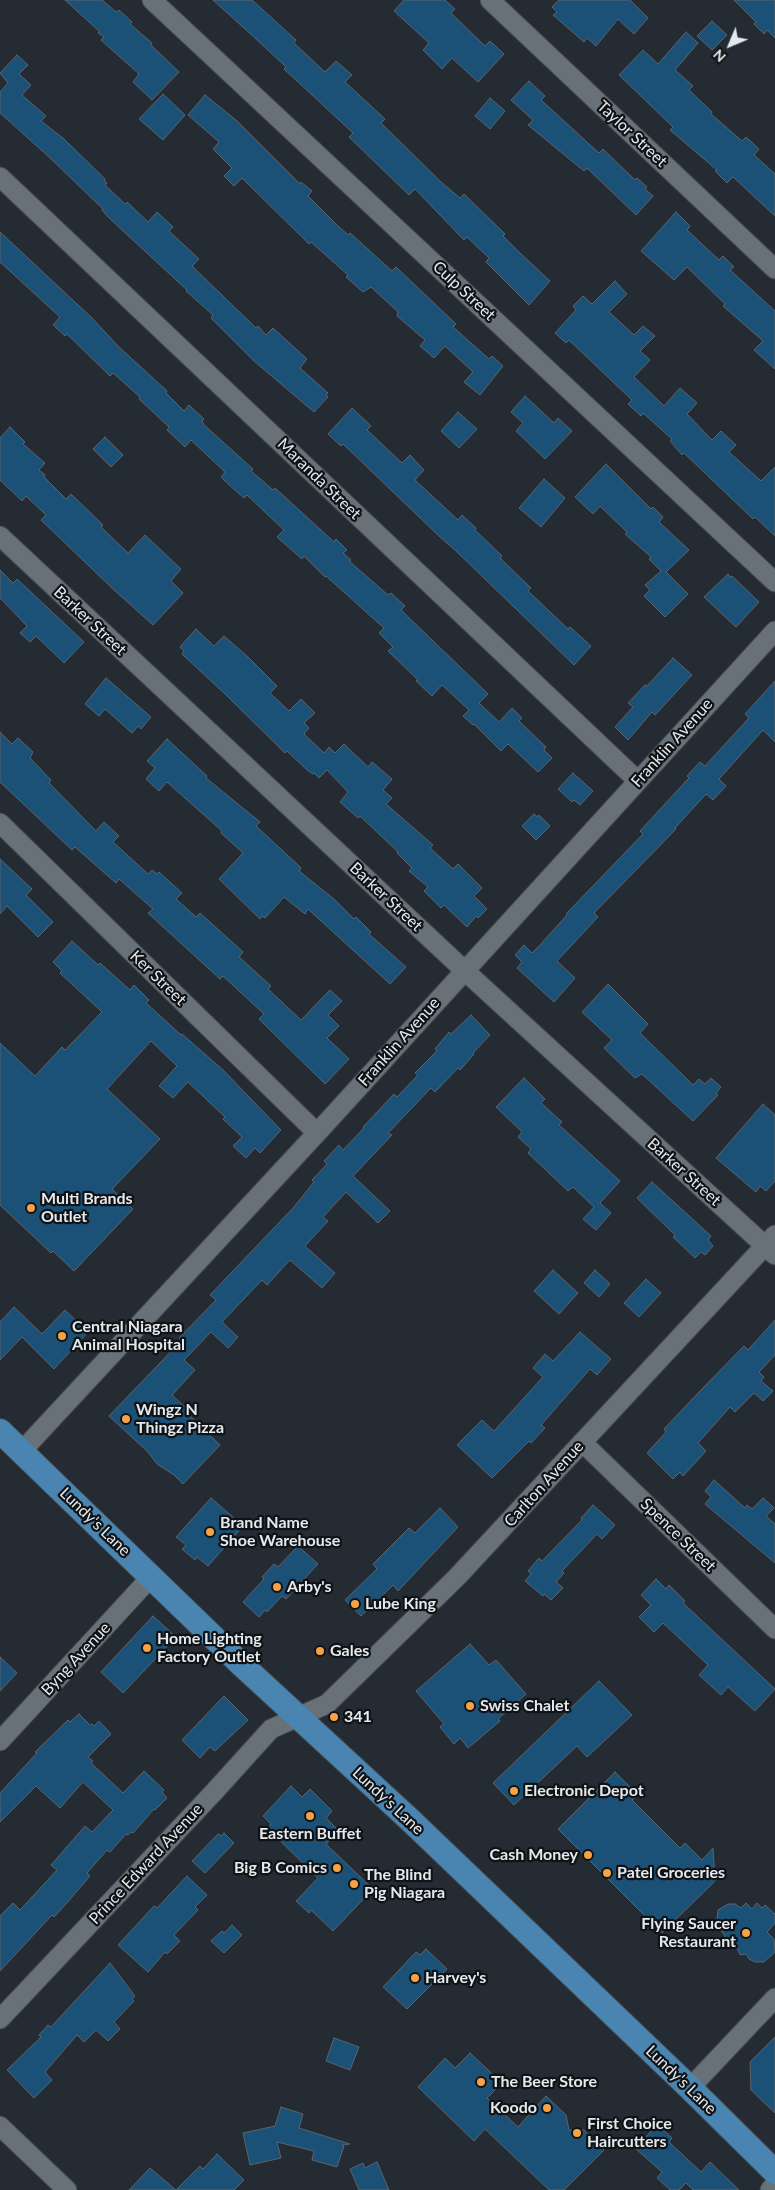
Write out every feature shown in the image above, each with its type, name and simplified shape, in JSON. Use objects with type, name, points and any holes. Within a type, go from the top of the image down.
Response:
[{"type":"main road","name":"Lundy's Lane","points":[[0,1431],[298,1717],[690,2088],[775,2172]]},
{"type":"street","name":"Culp Street","points":[[152,0],[775,582]]},
{"type":"street","name":"Taylor Street","points":[[490,0],[775,269]]},
{"type":"street","name":"Maranda Street","points":[[0,177],[638,781]]},
{"type":"street","name":"Barker Street","points":[[0,536],[464,971],[772,1245]]},
{"type":"street","name":"Franklin Avenue","points":[[22,1452],[317,1133],[775,631]]},
{"type":"street","name":"Ker Street","points":[[0,823],[317,1133]]},
{"type":"street","name":"Carlton Avenue","points":[[298,1717],[327,1704],[457,1577],[582,1442],[772,1245]]},
{"type":"street","name":"Spence Street","points":[[582,1442],[775,1629]]},
{"type":"street","name":"Byng Avenue","points":[[0,1741],[151,1577]]},
{"type":"street","name":"Prince Edward Avenue","points":[[0,2019],[272,1729],[298,1717]]},
{"type":"street","points":[[690,2088],[775,1998]]},
{"type":"street","points":[[0,2126],[67,2190]]},
{"type":"street","points":[[770,2190],[775,2184]]},
{"type":"building","points":[[65,0],[102,0],[116,12],[119,10],[132,22],[130,24],[152,43],[151,45],[179,72],[152,100],[133,82],[139,74],[101,40],[104,37],[98,33],[99,31]]},
{"type":"building","points":[[213,0],[252,0],[296,40],[294,43],[325,72],[336,61],[352,75],[345,82],[385,119],[381,123],[441,182],[460,198],[464,194],[505,234],[503,236],[550,281],[529,305],[486,262],[489,258],[467,237],[464,240],[415,189],[409,195],[349,137],[353,133],[284,69],[286,67]]},
{"type":"building","points":[[404,0],[445,0],[455,9],[451,13],[485,46],[490,41],[504,54],[478,82],[452,58],[442,69],[423,50],[429,43],[394,11]]},
{"type":"building","points":[[559,0],[630,0],[648,18],[634,34],[618,19],[596,46],[587,38],[584,42],[553,15],[557,12],[552,7]]},
{"type":"building","points":[[734,0],[775,0],[775,38],[767,30],[764,34],[754,24],[756,22]]},
{"type":"building","points":[[712,21],[727,35],[712,50],[697,36]]},
{"type":"building","points":[[686,32],[698,43],[675,70],[693,86],[689,90],[712,112],[711,114],[742,141],[746,137],[759,149],[754,155],[775,174],[775,216],[733,177],[727,183],[715,171],[717,170],[670,130],[673,127],[619,75],[643,50],[658,64]]},
{"type":"building","points":[[17,55],[28,65],[19,74],[31,85],[22,95],[46,116],[41,121],[64,139],[105,179],[107,183],[105,185],[125,204],[127,202],[148,222],[157,212],[173,227],[169,231],[199,259],[192,266],[256,328],[258,326],[266,335],[273,328],[307,359],[300,368],[328,393],[326,395],[328,397],[314,412],[254,361],[211,318],[213,315],[108,217],[103,209],[48,156],[0,113],[0,92],[8,83],[0,73]]},
{"type":"building","points":[[529,81],[545,96],[541,100],[599,153],[603,149],[635,180],[637,178],[647,187],[645,189],[653,196],[636,215],[587,168],[584,171],[528,125],[533,120],[511,100]]},
{"type":"building","points":[[163,94],[185,115],[163,140],[139,119]]},
{"type":"building","points":[[205,95],[236,120],[300,184],[301,182],[312,191],[308,196],[337,225],[348,235],[350,233],[392,271],[396,267],[456,324],[453,327],[489,359],[492,356],[503,366],[480,395],[464,382],[473,372],[445,346],[434,358],[420,346],[425,340],[397,316],[398,312],[371,287],[363,292],[346,277],[348,275],[311,242],[309,244],[242,178],[234,186],[224,176],[232,168],[213,149],[219,142],[188,115]]},
{"type":"building","points":[[490,98],[505,111],[490,129],[475,116]]},
{"type":"building","points":[[676,212],[690,226],[687,230],[719,260],[723,256],[734,267],[730,270],[775,311],[775,369],[754,350],[763,341],[723,306],[725,304],[687,267],[674,280],[641,251]]},
{"type":"building","points":[[0,232],[92,318],[119,347],[167,391],[166,393],[184,411],[189,405],[204,419],[202,421],[204,425],[253,469],[251,471],[273,490],[275,488],[334,542],[336,539],[347,550],[343,553],[351,560],[349,561],[388,595],[391,593],[405,606],[401,610],[488,694],[479,703],[499,722],[512,708],[522,718],[519,721],[546,747],[544,750],[552,758],[538,772],[508,744],[501,751],[474,724],[463,716],[469,710],[442,685],[432,696],[416,681],[418,680],[388,651],[393,647],[379,633],[384,628],[325,577],[304,556],[302,559],[277,537],[284,530],[247,495],[244,498],[227,483],[221,477],[225,472],[191,440],[185,447],[167,430],[169,427],[139,399],[140,397],[113,373],[110,376],[67,334],[65,336],[53,325],[60,317],[0,262]]},
{"type":"building","points":[[615,281],[627,294],[609,312],[634,335],[643,326],[655,336],[640,351],[650,360],[634,377],[664,406],[680,388],[697,403],[687,414],[712,440],[721,431],[736,445],[729,452],[761,481],[775,467],[775,536],[755,517],[753,519],[684,453],[682,455],[670,441],[672,439],[643,413],[641,416],[628,404],[632,400],[569,340],[566,343],[555,333],[576,310],[573,306],[583,296],[592,304]]},
{"type":"building","points":[[525,396],[554,423],[558,418],[572,431],[545,459],[516,431],[523,423],[511,412]]},
{"type":"building","points":[[352,408],[371,426],[367,430],[402,463],[410,455],[424,470],[415,480],[458,520],[462,515],[476,528],[475,530],[502,556],[500,558],[531,588],[528,591],[568,629],[570,627],[591,646],[574,665],[343,444],[341,446],[328,434]]},
{"type":"building","points":[[458,412],[477,429],[459,448],[441,431]]},
{"type":"building","points":[[10,427],[25,442],[23,444],[45,463],[39,470],[45,475],[44,477],[66,499],[71,494],[128,553],[145,535],[181,569],[171,581],[183,593],[153,625],[41,520],[46,515],[26,496],[22,501],[0,480],[0,438]]},
{"type":"building","points":[[105,437],[123,455],[111,467],[93,449]]},
{"type":"building","points":[[606,464],[651,509],[653,507],[663,517],[659,522],[689,550],[666,572],[688,594],[665,617],[644,596],[650,590],[645,585],[661,571],[649,559],[651,557],[625,534],[627,532],[600,506],[593,514],[575,497]]},
{"type":"building","points":[[544,479],[565,498],[541,527],[519,508]]},
{"type":"building","points":[[0,570],[13,583],[17,579],[84,642],[64,663],[36,636],[30,642],[20,633],[27,626],[0,598]]},
{"type":"building","points":[[728,574],[759,602],[736,627],[704,597]]},
{"type":"building","points":[[196,629],[214,646],[224,636],[248,657],[277,686],[270,693],[289,711],[301,699],[315,713],[304,723],[309,728],[304,734],[324,753],[329,747],[335,753],[344,744],[368,767],[372,762],[392,779],[383,790],[392,798],[386,804],[433,845],[430,848],[453,869],[458,864],[482,888],[474,896],[487,909],[478,918],[476,916],[467,927],[444,905],[441,908],[424,891],[428,887],[409,871],[412,868],[398,852],[360,816],[358,818],[340,802],[348,792],[327,770],[319,778],[307,770],[287,751],[285,753],[182,654],[184,651],[180,647]]},
{"type":"building","points":[[673,658],[692,675],[655,715],[652,712],[628,740],[615,727],[633,707],[628,703]]},
{"type":"building","points":[[106,678],[151,717],[141,729],[138,726],[132,733],[105,709],[99,716],[85,704]]},
{"type":"building","points":[[775,681],[775,742],[763,730],[719,779],[726,786],[713,800],[706,794],[676,829],[594,913],[598,917],[557,961],[575,978],[554,1002],[517,968],[522,962],[515,955],[524,945],[532,953],[540,945],[566,914],[643,834],[640,831],[689,778],[687,776],[700,762],[705,766],[749,718],[745,714]]},
{"type":"building","points":[[0,732],[12,744],[18,738],[33,752],[30,758],[51,780],[49,783],[96,831],[104,822],[119,836],[113,842],[148,874],[152,870],[157,874],[159,872],[182,893],[176,899],[196,917],[200,913],[243,952],[239,957],[271,986],[268,989],[301,1020],[330,990],[342,1001],[328,1015],[339,1026],[327,1038],[349,1059],[325,1084],[259,1019],[264,1014],[223,976],[220,979],[148,913],[153,909],[119,879],[116,883],[75,847],[72,850],[0,782]]},
{"type":"building","points":[[167,739],[207,776],[206,778],[260,822],[256,826],[301,868],[299,871],[334,899],[354,919],[356,917],[371,932],[369,934],[406,967],[390,984],[308,909],[305,914],[284,897],[265,918],[262,916],[260,919],[219,879],[243,853],[221,833],[222,831],[167,782],[159,791],[146,779],[155,768],[147,761]]},
{"type":"building","points":[[573,773],[593,791],[580,805],[574,800],[572,802],[558,789]]},
{"type":"building","points":[[534,814],[538,817],[539,815],[550,826],[536,840],[522,826]]},
{"type":"building","points":[[0,859],[32,889],[26,895],[53,922],[38,937],[7,906],[0,914]]},
{"type":"building","points":[[72,941],[98,965],[100,963],[130,990],[134,985],[149,1000],[146,1003],[223,1070],[281,1130],[260,1153],[255,1148],[246,1158],[233,1146],[242,1137],[223,1119],[225,1117],[188,1082],[173,1098],[159,1086],[177,1066],[151,1041],[107,1089],[160,1139],[112,1189],[133,1209],[74,1271],[53,1251],[51,1253],[0,1205],[0,1043],[35,1076],[62,1047],[65,1050],[102,1012],[60,973],[62,971],[53,962]]},
{"type":"building","points":[[608,984],[648,1024],[640,1033],[693,1085],[699,1079],[705,1084],[711,1078],[721,1087],[716,1093],[718,1095],[693,1121],[642,1074],[635,1078],[604,1048],[612,1040],[582,1012]]},
{"type":"building","points":[[471,1015],[490,1035],[460,1070],[458,1068],[435,1092],[431,1088],[388,1133],[392,1135],[353,1176],[390,1211],[378,1223],[346,1192],[323,1217],[328,1221],[305,1246],[335,1273],[322,1288],[290,1260],[267,1285],[262,1280],[222,1322],[238,1337],[228,1348],[211,1332],[184,1360],[195,1370],[172,1395],[189,1411],[187,1413],[220,1445],[183,1484],[174,1475],[157,1464],[148,1452],[109,1416],[182,1340],[179,1338],[216,1300],[210,1295],[294,1207],[314,1182],[312,1180],[327,1164],[324,1161],[339,1145],[343,1150],[394,1094],[397,1097],[418,1075],[415,1073],[437,1051],[435,1049],[449,1032],[451,1034]]},
{"type":"building","points":[[524,1078],[545,1099],[541,1103],[562,1122],[559,1125],[620,1181],[600,1203],[611,1213],[596,1230],[583,1219],[594,1207],[573,1187],[568,1191],[528,1153],[531,1149],[518,1137],[522,1132],[496,1107]]},
{"type":"building","points":[[763,1104],[775,1115],[775,1181],[766,1191],[760,1186],[756,1192],[716,1158]]},
{"type":"building","points":[[652,1182],[711,1236],[708,1240],[713,1246],[705,1255],[701,1252],[695,1258],[673,1237],[675,1235],[637,1198]]},
{"type":"building","points":[[553,1270],[578,1293],[559,1314],[534,1291]]},
{"type":"building","points":[[595,1270],[610,1284],[599,1297],[584,1283]]},
{"type":"building","points":[[646,1279],[661,1293],[639,1317],[624,1303]]},
{"type":"building","points":[[14,1307],[42,1334],[65,1310],[88,1332],[54,1369],[22,1337],[0,1360],[0,1322]]},
{"type":"building","points":[[775,1320],[775,1355],[759,1372],[764,1377],[761,1381],[773,1391],[763,1401],[754,1393],[735,1412],[730,1407],[698,1443],[706,1451],[683,1476],[680,1472],[673,1479],[647,1453],[666,1432],[664,1429],[699,1392],[744,1346],[748,1350]]},
{"type":"building","points":[[580,1332],[611,1359],[597,1375],[590,1369],[541,1425],[545,1428],[531,1443],[529,1441],[492,1478],[457,1445],[482,1420],[494,1431],[543,1377],[533,1368],[545,1354],[553,1361]]},
{"type":"building","points":[[714,1480],[745,1508],[747,1505],[752,1509],[763,1498],[774,1508],[766,1516],[775,1524],[775,1563],[705,1504],[711,1497],[705,1491]]},
{"type":"building","name":"Brand Name Shoe Warehouse","points":[[211,1498],[243,1526],[208,1566],[197,1557],[195,1560],[182,1549],[186,1545],[176,1537]]},
{"type":"building","points":[[593,1505],[615,1525],[602,1539],[597,1534],[562,1571],[564,1573],[556,1582],[563,1588],[551,1600],[525,1581],[531,1574],[528,1571],[539,1558],[542,1561],[582,1520],[581,1518]]},
{"type":"building","points":[[440,1508],[458,1527],[398,1591],[393,1585],[361,1616],[345,1600],[377,1569],[373,1564],[409,1528],[415,1533]]},
{"type":"building","name":"Arby's","points":[[298,1546],[318,1564],[286,1599],[282,1596],[267,1612],[265,1610],[259,1617],[243,1602],[264,1579],[262,1577],[274,1564],[278,1567]]},
{"type":"building","points":[[656,1579],[666,1589],[669,1585],[685,1601],[683,1603],[775,1689],[755,1711],[728,1687],[721,1695],[699,1675],[708,1665],[663,1623],[654,1632],[639,1617],[651,1605],[641,1595]]},
{"type":"building","points":[[153,1616],[176,1637],[123,1693],[101,1672]]},
{"type":"building","name":"Swiss Chalet","points":[[470,1644],[489,1665],[496,1660],[526,1694],[498,1719],[500,1721],[468,1748],[460,1738],[454,1744],[440,1727],[444,1724],[416,1691]]},
{"type":"building","points":[[0,1657],[17,1673],[0,1691]]},
{"type":"building","points":[[599,1681],[632,1715],[587,1757],[577,1746],[514,1805],[493,1783]]},
{"type":"building","points":[[224,1696],[248,1720],[215,1751],[210,1747],[200,1758],[182,1740]]},
{"type":"building","points":[[79,1714],[90,1725],[94,1726],[99,1721],[111,1734],[88,1757],[93,1761],[91,1763],[123,1793],[144,1771],[164,1790],[162,1792],[167,1798],[154,1809],[133,1833],[126,1834],[110,1852],[107,1850],[87,1873],[90,1876],[65,1905],[54,1917],[52,1915],[0,1971],[0,1916],[13,1903],[20,1910],[57,1870],[51,1865],[85,1826],[92,1832],[113,1810],[83,1782],[60,1808],[36,1786],[0,1822],[0,1793],[37,1753],[35,1752],[68,1720],[70,1722]]},
{"type":"building","points":[[615,1772],[638,1795],[632,1800],[680,1848],[685,1843],[702,1860],[713,1848],[715,1881],[662,1933],[558,1829]]},
{"type":"building","points":[[291,1786],[302,1797],[310,1789],[332,1811],[326,1818],[339,1831],[326,1844],[373,1889],[333,1931],[311,1910],[309,1913],[296,1901],[318,1878],[267,1828],[271,1824],[263,1816]]},
{"type":"building","points":[[224,1833],[234,1843],[205,1873],[192,1861],[218,1834],[221,1836]]},
{"type":"building","points":[[187,1876],[207,1895],[195,1907],[198,1910],[174,1935],[180,1941],[167,1954],[165,1952],[148,1972],[118,1945],[154,1906],[157,1908]]},
{"type":"building","name":"Flying Saucer Restaurant","points":[[746,1903],[752,1909],[757,1903],[762,1908],[765,1905],[775,1914],[775,1923],[767,1932],[774,1939],[775,1952],[764,1962],[755,1962],[749,1959],[746,1954],[740,1955],[735,1943],[724,1939],[725,1936],[719,1928],[717,1920],[718,1910],[728,1904],[735,1904],[741,1908]]},
{"type":"building","points":[[232,1925],[242,1935],[224,1953],[211,1941],[222,1931],[224,1933]]},
{"type":"building","name":"Harvey's","points":[[426,1949],[447,1969],[407,2009],[383,1987],[416,1952],[420,1955]]},
{"type":"building","points":[[110,1963],[135,1996],[132,1999],[134,2001],[114,2022],[120,2029],[108,2041],[96,2030],[84,2042],[77,2035],[45,2072],[52,2080],[34,2098],[7,2070],[41,2037],[39,2035],[48,2025],[51,2027]]},
{"type":"building","points":[[775,2037],[775,2113],[751,2090],[750,2062]]},
{"type":"building","points":[[334,2038],[359,2047],[350,2070],[326,2061]]},
{"type":"building","points":[[470,2053],[502,2083],[487,2098],[518,2127],[546,2096],[566,2115],[569,2130],[584,2130],[604,2150],[564,2190],[549,2190],[485,2129],[474,2141],[418,2087],[445,2058],[455,2068]]},
{"type":"building","points":[[281,2107],[303,2114],[299,2128],[350,2144],[342,2145],[344,2146],[337,2167],[312,2160],[314,2151],[277,2142],[281,2158],[250,2165],[243,2133],[275,2126]]},
{"type":"building","points":[[657,2124],[672,2138],[669,2142],[701,2172],[710,2162],[739,2190],[693,2190],[686,2183],[679,2190],[670,2190],[657,2178],[662,2172],[636,2149]]},
{"type":"building","points":[[217,2154],[244,2180],[234,2190],[176,2190],[200,2166],[203,2169]]},
{"type":"building","points":[[377,2162],[389,2190],[359,2190],[350,2169],[363,2163],[365,2168]]},
{"type":"building","points":[[150,2168],[176,2190],[129,2190]]},
{"type":"place","name":"Multi Brands Outlet","points":[[31,1208]]},
{"type":"place","name":"Central Niagara Animal Hospital","points":[[62,1336]]},
{"type":"place","name":"Wingz N Thingz Pizza","points":[[126,1419]]},
{"type":"place","name":"Brand Name Shoe Warehouse","points":[[210,1532]]},
{"type":"place","name":"Arby's","points":[[277,1587]]},
{"type":"place","name":"Lube King","points":[[355,1604]]},
{"type":"place","name":"Home Lighting Factory Outlet","points":[[147,1648]]},
{"type":"place","name":"Gales","points":[[320,1651]]},
{"type":"place","name":"Swiss Chalet","points":[[470,1706]]},
{"type":"place","name":"341","points":[[334,1717]]},
{"type":"place","name":"Electronic Depot","points":[[514,1791]]},
{"type":"place","name":"Eastern Buffet","points":[[310,1816]]},
{"type":"place","name":"Cash Money","points":[[588,1855]]},
{"type":"place","name":"Big B Comics","points":[[337,1868]]},
{"type":"place","name":"Patel Groceries","points":[[607,1873]]},
{"type":"place","name":"The Blind Pig Niagara","points":[[354,1884]]},
{"type":"place","name":"Flying Saucer Restaurant","points":[[746,1933]]},
{"type":"place","name":"Harvey's","points":[[415,1978]]},
{"type":"place","name":"The Beer Store","points":[[481,2082]]},
{"type":"place","name":"Koodo","points":[[547,2108]]},
{"type":"place","name":"First Choice Haircutters","points":[[577,2133]]}]
